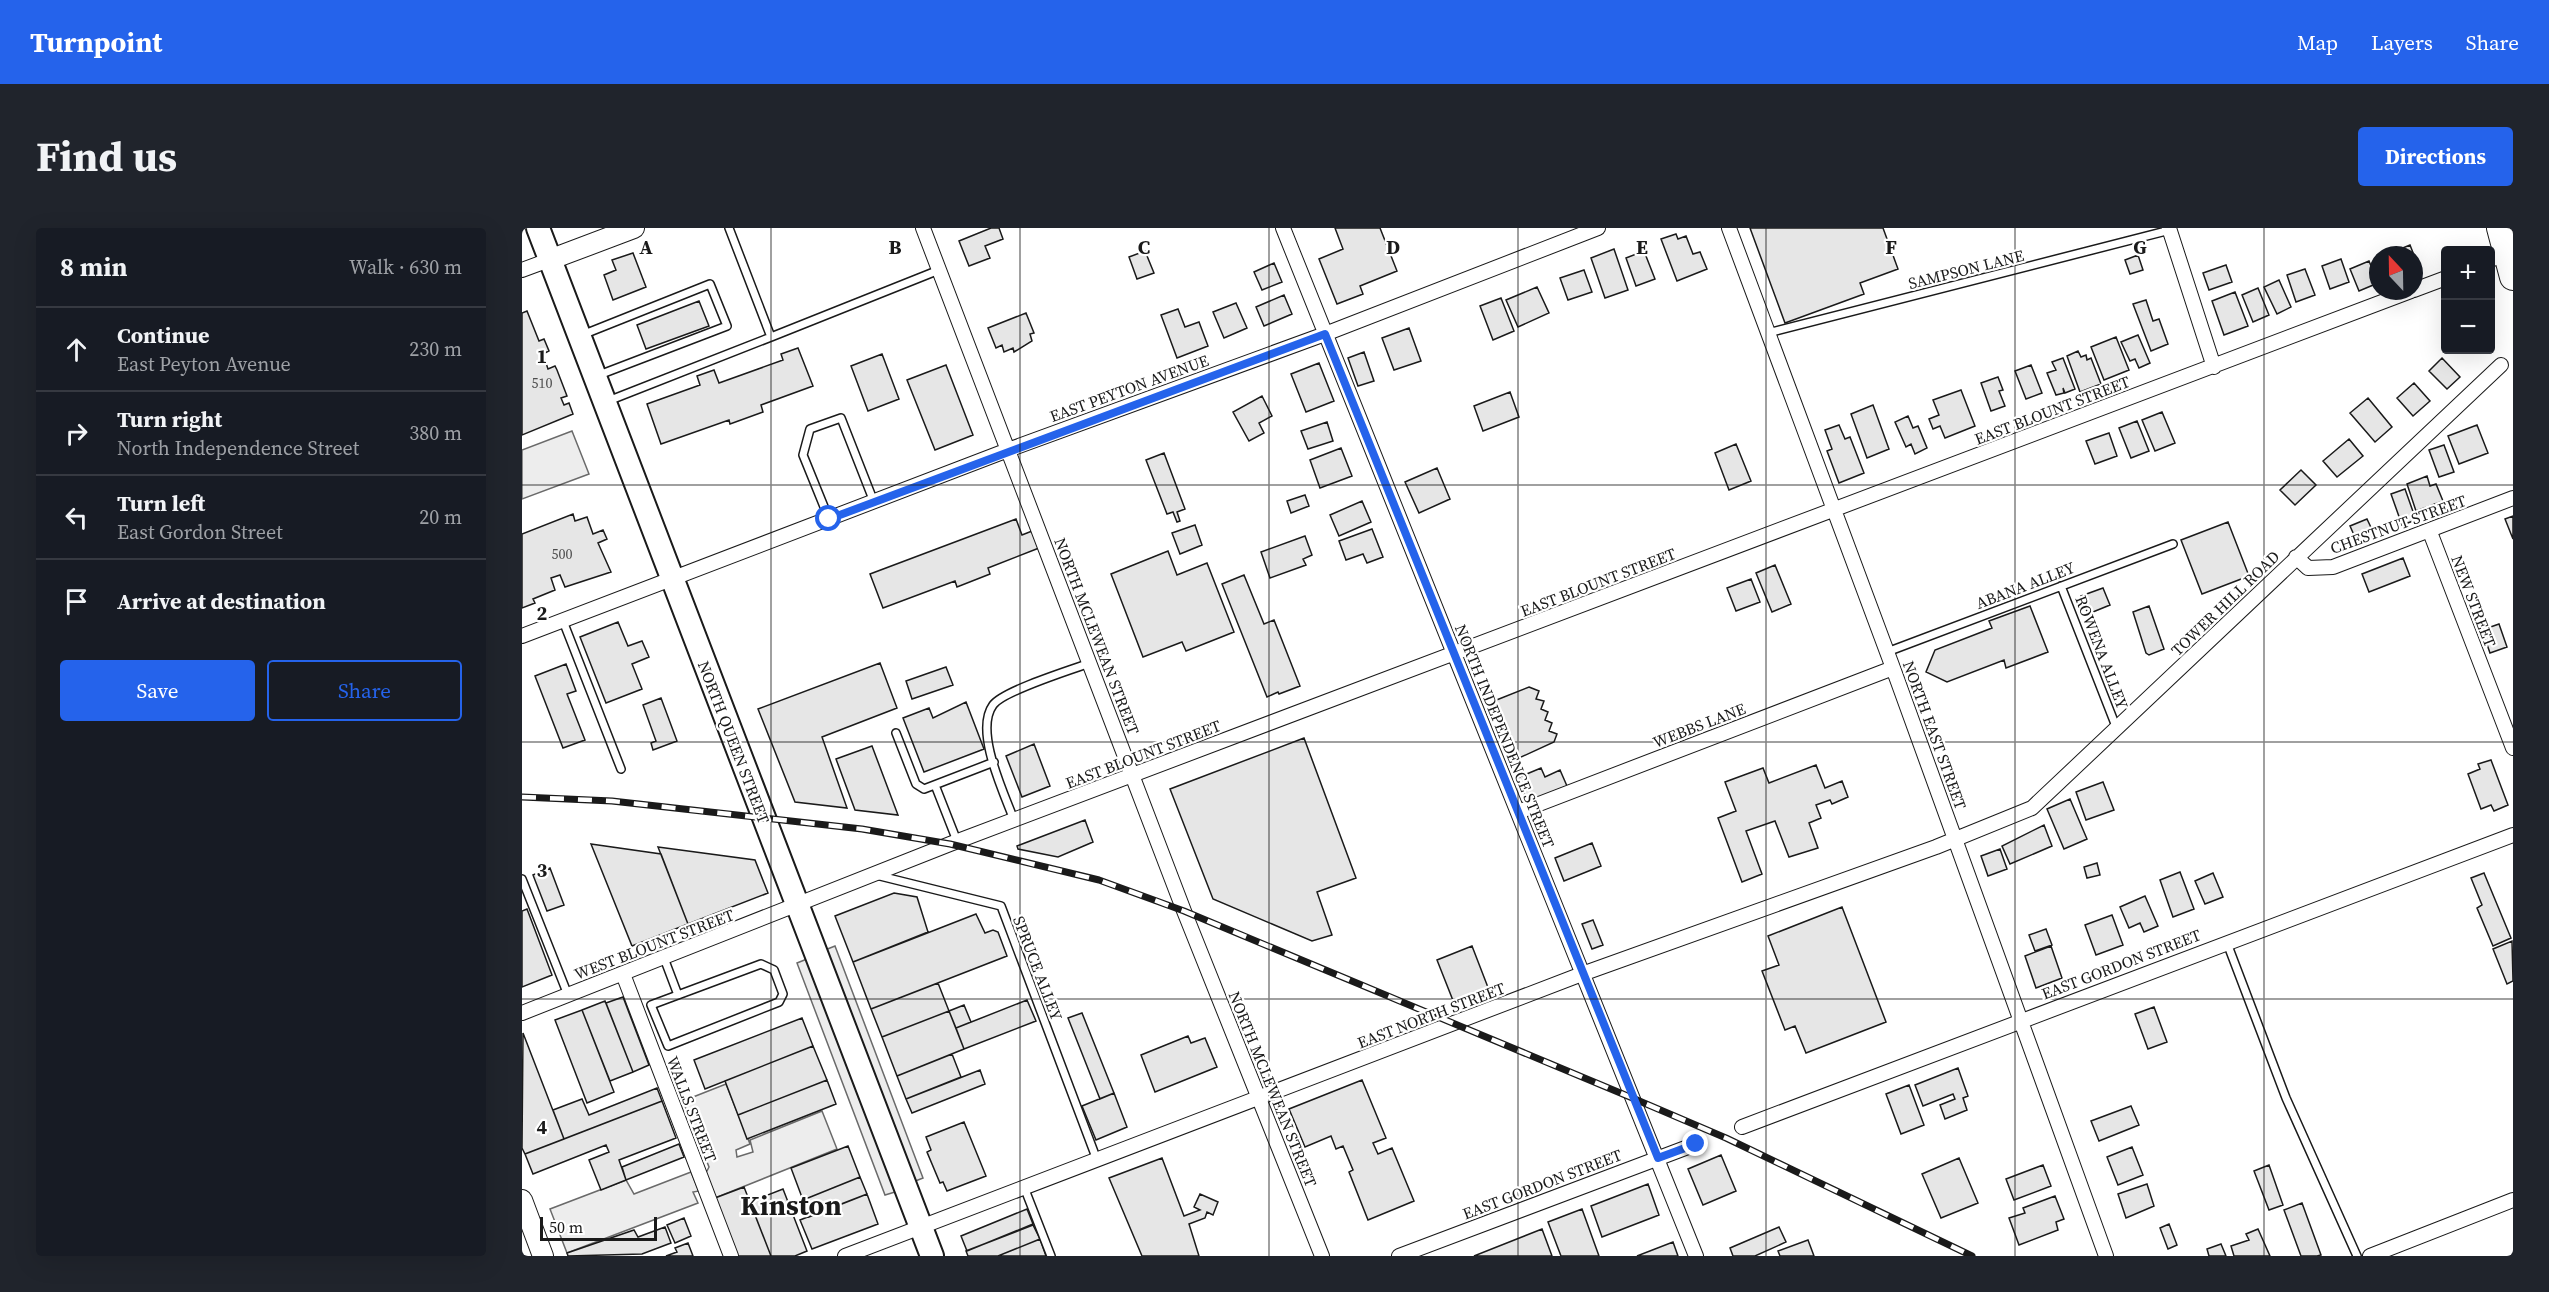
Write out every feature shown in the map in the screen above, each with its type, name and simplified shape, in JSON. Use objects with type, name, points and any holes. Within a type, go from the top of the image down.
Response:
[{"type":"highway","points":[[2500,228],[2506,261]]},
{"type":"main road","name":"NORTH QUEEN STREET","points":[[538,228],[932,1256]]},
{"type":"street","points":[[522,270],[634,228]]},
{"type":"street","name":"NORTH MCLEWEAN STREET","points":[[922,228],[1259,1100],[1322,1256]]},
{"type":"street","name":"NORTH INDEPENDENCE STREET","points":[[1283,228],[1696,1256]]},
{"type":"street","name":"EAST PEYTON AVENUE","points":[[522,636],[1008,450],[1325,334],[1598,228]]},
{"type":"street","name":"NORTH EAST STREET","points":[[1729,228],[1893,668],[2106,1256]]},
{"type":"street","points":[[2169,229],[2214,367]]},
{"type":"street","name":"EAST BLOUNT STREET","points":[[2423,286],[2441,279]]},
{"type":"street","name":"EAST BLOUNT STREET","points":[[798,906],[1014,820],[2386,300]]},
{"type":"street","name":"TOWER HILL ROAD","points":[[1955,839],[2032,808],[2501,365]]},
{"type":"street","name":"CHESTNUT STREET","points":[[2296,557],[2308,568],[2333,567],[2430,532],[2513,498]]},
{"type":"street","name":"NEW STREET","points":[[2430,532],[2513,748]]},
{"type":"street","name":"WEBBS LANE","points":[[1518,812],[1893,668]]},
{"type":"street","name":"EAST GORDON STREET","points":[[1742,1127],[2513,835]]},
{"type":"street","name":"EAST NORTH STREET","points":[[846,1256],[1259,1100],[1582,974],[1955,839]]},
{"type":"street","name":"WEST BLOUNT STREET","points":[[522,1013],[798,906]]},
{"type":"street","name":"WALLS STREET","points":[[622,974],[730,1256]]},
{"type":"street","name":"EAST GORDON STREET","points":[[1399,1256],[1696,1144]]},
{"type":"street","points":[[522,1200],[543,1256]]},
{"type":"street","points":[[2370,1256],[2513,1200]]},
{"type":"lane","points":[[729,228],[771,337]]},
{"type":"lane","name":"SAMPSON LANE","points":[[1768,333],[2169,229]]},
{"type":"lane","points":[[604,402],[939,270]]},
{"type":"lane","points":[[579,336],[710,284],[727,326],[594,377]]},
{"type":"lane","points":[[829,519],[803,455],[810,429],[841,418],[874,502]]},
{"type":"lane","name":"ABANA ALLEY","points":[[1887,652],[2173,544]]},
{"type":"lane","name":"ROWENA ALLEY","points":[[2061,586],[2116,729]]},
{"type":"lane","points":[[563,621],[621,769]]},
{"type":"lane","points":[[1014,820],[994,762],[986,728],[993,705],[1015,691],[1090,663]]},
{"type":"lane","points":[[896,733],[916,784],[924,789],[994,762]]},
{"type":"lane","points":[[935,785],[957,842]]},
{"type":"lane","name":"SPRUCE ALLEY","points":[[875,874],[1001,906],[1097,1160]]},
{"type":"lane","points":[[522,879],[568,995]]},
{"type":"lane","points":[[2226,942],[2286,1098],[2357,1256]]},
{"type":"lane","points":[[664,958],[678,995]]},
{"type":"lane","points":[[636,1011],[761,964],[774,970],[783,994],[779,1002],[652,1052]]},
{"type":"lane","points":[[651,1005],[668,1046]]},
{"type":"lane","points":[[1024,1187],[1051,1256]]},
{"type":"shaded area","points":[[572,431],[589,474],[522,499],[522,450]]},
{"type":"shaded area","points":[[835,946],[923,1178],[913,1182],[825,950]]},
{"type":"shaded area","points":[[807,959],[895,1192],[885,1195],[797,963]]},
{"type":"shaded area","points":[[726,1084],[750,1144],[736,1150],[737,1157],[753,1152],[750,1140],[822,1111],[837,1149],[715,1198],[703,1170],[707,1171],[709,1167],[683,1101]]},
{"type":"shaded area","points":[[691,1172],[699,1191],[693,1192],[698,1203],[567,1253],[550,1209],[626,1180],[634,1194]]},
{"type":"building","points":[[991,228],[999,228],[1003,239],[985,246],[990,258],[969,266],[959,241]]},
{"type":"building","points":[[1335,228],[1380,228],[1397,271],[1360,286],[1363,294],[1337,304],[1319,259],[1343,249]]},
{"type":"building","points":[[1750,228],[1883,228],[1898,269],[1860,283],[1864,294],[1785,323]]},
{"type":"building","points":[[1676,234],[1678,239],[1686,236],[1693,254],[1700,252],[1707,269],[1677,281],[1661,239]]},
{"type":"building","points":[[1614,249],[1628,290],[1605,298],[1591,258]]},
{"type":"building","points":[[1145,251],[1154,273],[1137,279],[1129,257]]},
{"type":"building","points":[[1644,251],[1655,279],[1636,286],[1626,258]]},
{"type":"building","points":[[633,253],[646,287],[613,300],[604,275],[616,270],[612,260]]},
{"type":"building","points":[[2138,255],[2143,270],[2130,274],[2125,260]]},
{"type":"building","points":[[2341,259],[2349,282],[2330,289],[2322,266]]},
{"type":"building","points":[[2369,261],[2369,287],[2359,291],[2350,269]]},
{"type":"building","points":[[1274,263],[1282,282],[1262,290],[1254,272]]},
{"type":"building","points":[[2226,265],[2232,282],[2209,290],[2203,273]]},
{"type":"building","points":[[2305,269],[2315,295],[2296,302],[2287,275]]},
{"type":"building","points":[[1584,270],[1592,292],[1568,300],[1560,278]]},
{"type":"building","points":[[2279,280],[2291,307],[2277,314],[2264,287]]},
{"type":"building","points":[[1537,287],[1549,313],[1518,327],[1506,300]]},
{"type":"building","points":[[2258,288],[2269,315],[2253,322],[2242,295]]},
{"type":"building","points":[[2235,292],[2248,326],[2224,335],[2212,301]]},
{"type":"building","points":[[1284,295],[1292,314],[1264,326],[1256,307]]},
{"type":"building","points":[[1501,298],[1514,331],[1493,340],[1480,306]]},
{"type":"building","points":[[2146,300],[2153,321],[2159,319],[2168,344],[2151,351],[2133,304]]},
{"type":"building","points":[[699,301],[709,326],[646,349],[637,325]]},
{"type":"building","points":[[1236,303],[1247,328],[1224,338],[1213,312]]},
{"type":"building","points":[[1178,309],[1185,327],[1199,322],[1208,346],[1177,358],[1161,315]]},
{"type":"building","points":[[527,311],[539,341],[544,339],[549,351],[543,354],[548,369],[555,366],[557,370],[567,396],[561,398],[564,405],[569,403],[573,414],[522,435],[522,313]]},
{"type":"building","points":[[1026,313],[1034,333],[1030,334],[1032,341],[1014,352],[1013,348],[1004,352],[1002,345],[996,348],[988,328]]},
{"type":"building","points":[[1409,328],[1421,361],[1394,370],[1382,338]]},
{"type":"building","points":[[2138,335],[2150,363],[2139,368],[2135,359],[2130,361],[2121,342]]},
{"type":"building","points":[[2116,337],[2129,370],[2104,380],[2091,347]]},
{"type":"building","points":[[798,348],[813,386],[761,405],[763,412],[730,424],[729,420],[661,444],[647,404],[700,385],[697,376],[714,370],[719,383],[783,360],[781,354]]},
{"type":"building","points":[[2078,351],[2081,357],[2086,355],[2087,360],[2091,358],[2101,384],[2080,392],[2067,356]]},
{"type":"building","points":[[1364,352],[1374,381],[1358,386],[1348,358]]},
{"type":"building","points":[[882,354],[899,399],[868,411],[851,366]]},
{"type":"building","points":[[2063,358],[2075,389],[2065,393],[2063,388],[2064,393],[2056,395],[2047,373],[2056,370],[2052,362]]},
{"type":"building","points":[[2442,358],[2460,377],[2447,389],[2429,371]]},
{"type":"building","points":[[1319,363],[1334,401],[1306,412],[1291,374]]},
{"type":"building","points":[[946,365],[973,435],[935,450],[907,380]]},
{"type":"building","points":[[2031,365],[2042,393],[2026,399],[2015,371]]},
{"type":"building","points":[[1998,377],[2003,390],[1999,391],[2005,406],[1991,411],[1981,383]]},
{"type":"building","points":[[2414,383],[2430,401],[2413,416],[2397,398]]},
{"type":"building","points":[[1961,390],[1975,426],[1945,438],[1940,426],[1933,429],[1929,419],[1939,415],[1933,400]]},
{"type":"building","points":[[1510,392],[1519,417],[1483,431],[1474,406]]},
{"type":"building","points":[[1262,396],[1272,416],[1259,423],[1264,433],[1249,441],[1233,412]]},
{"type":"building","points":[[2368,398],[2392,427],[2375,442],[2350,413]]},
{"type":"building","points":[[1873,405],[1889,449],[1867,458],[1851,414]]},
{"type":"building","points":[[2162,412],[2175,443],[2155,451],[2142,420]]},
{"type":"building","points":[[1908,416],[1913,428],[1918,426],[1927,448],[1915,454],[1911,444],[1906,447],[1895,422]]},
{"type":"building","points":[[2137,421],[2149,451],[2131,458],[2119,428]]},
{"type":"building","points":[[1327,422],[1333,441],[1308,449],[1301,431]]},
{"type":"building","points":[[1839,425],[1845,439],[1850,437],[1864,473],[1839,483],[1827,451],[1832,449],[1825,430]]},
{"type":"building","points":[[2477,425],[2488,453],[2459,464],[2448,436]]},
{"type":"building","points":[[2109,433],[2117,456],[2095,464],[2086,441]]},
{"type":"building","points":[[2349,439],[2363,456],[2337,477],[2323,461]]},
{"type":"building","points":[[1736,444],[1751,481],[1729,490],[1715,453]]},
{"type":"building","points":[[2444,445],[2454,472],[2439,477],[2429,450]]},
{"type":"building","points":[[1341,448],[1352,476],[1320,488],[1310,460]]},
{"type":"building","points":[[1164,453],[1185,509],[1177,512],[1180,521],[1177,522],[1173,512],[1167,514],[1146,460]]},
{"type":"building","points":[[1437,468],[1450,499],[1419,513],[1405,482]]},
{"type":"building","points":[[2301,470],[2316,485],[2295,505],[2280,490]]},
{"type":"building","points":[[2427,476],[2430,486],[2436,484],[2443,501],[2416,511],[2407,484]]},
{"type":"building","points":[[2405,489],[2416,520],[2402,525],[2391,494]]},
{"type":"building","points":[[1305,495],[1309,506],[1291,513],[1287,501]]},
{"type":"building","points":[[1362,501],[1371,522],[1339,536],[1330,515]]},
{"type":"building","points":[[573,514],[575,521],[587,517],[593,534],[603,530],[607,539],[598,543],[611,572],[565,587],[560,575],[551,578],[555,590],[533,599],[535,603],[522,608],[522,534]]},
{"type":"building","points":[[2513,516],[2513,539],[2505,519]]},
{"type":"building","points":[[1016,519],[1022,535],[1032,531],[1039,548],[988,568],[990,574],[957,587],[955,581],[883,608],[870,574]]},
{"type":"building","points":[[2367,519],[2375,536],[2358,544],[2350,526]]},
{"type":"building","points":[[2228,522],[2249,576],[2202,594],[2181,540]]},
{"type":"building","points":[[1195,525],[1202,545],[1180,554],[1172,533]]},
{"type":"building","points":[[1372,529],[1383,557],[1367,563],[1363,554],[1346,560],[1339,541]]},
{"type":"building","points":[[1305,536],[1312,555],[1303,559],[1306,565],[1270,578],[1261,552]]},
{"type":"building","points":[[1168,551],[1177,575],[1207,563],[1234,632],[1186,651],[1182,642],[1143,657],[1111,574]]},
{"type":"building","points":[[2403,558],[2410,576],[2369,592],[2362,574]]},
{"type":"building","points":[[1775,565],[1791,604],[1772,612],[1756,573]]},
{"type":"building","points":[[1244,575],[1264,624],[1274,620],[1300,686],[1267,697],[1222,584]]},
{"type":"building","points":[[1751,579],[1760,602],[1736,611],[1727,588]]},
{"type":"building","points":[[2103,588],[2110,605],[2088,614],[2081,596]]},
{"type":"building","points":[[2030,606],[2048,652],[2006,668],[2004,660],[1947,682],[1926,672],[1935,650],[1992,628],[1989,621]]},
{"type":"building","points":[[2149,606],[2164,649],[2149,655],[2146,653],[2133,612]]},
{"type":"building","points":[[618,622],[628,646],[642,641],[649,657],[632,664],[642,689],[606,703],[580,637]]},
{"type":"building","points":[[2499,624],[2507,647],[2490,653],[2482,630]]},
{"type":"building","points":[[880,663],[897,708],[822,737],[847,808],[795,802],[758,709]]},
{"type":"building","points":[[566,664],[576,691],[567,694],[585,740],[563,748],[535,676]]},
{"type":"building","points":[[946,667],[953,685],[912,699],[906,681]]},
{"type":"building","points":[[1529,687],[1539,691],[1536,699],[1544,701],[1541,709],[1548,712],[1545,720],[1552,723],[1549,731],[1557,734],[1554,742],[1519,758],[1494,701]]},
{"type":"building","points":[[661,698],[677,741],[653,750],[651,743],[656,741],[643,705]]},
{"type":"building","points":[[966,702],[984,749],[924,772],[903,718],[929,708],[933,718]]},
{"type":"building","points":[[1304,738],[1356,878],[1317,892],[1332,935],[1312,941],[1213,899],[1170,789]]},
{"type":"building","points":[[1034,744],[1050,786],[1022,797],[1006,756]]},
{"type":"building","points":[[872,746],[898,815],[855,810],[836,759]]},
{"type":"building","points":[[2491,760],[2508,805],[2494,811],[2491,805],[2481,809],[2468,774],[2480,769],[2478,764]]},
{"type":"building","points":[[1816,765],[1825,788],[1842,781],[1848,797],[1832,804],[1830,800],[1816,805],[1821,818],[1809,823],[1818,848],[1789,857],[1775,821],[1746,831],[1762,874],[1742,882],[1718,818],[1736,811],[1725,782],[1763,768],[1769,783]]},
{"type":"building","points":[[1541,768],[1545,777],[1560,770],[1567,786],[1528,802],[1517,778]]},
{"type":"building","points":[[2103,782],[2114,810],[2086,820],[2076,792]]},
{"type":"building","points":[[2070,799],[2087,839],[2064,849],[2047,809]]},
{"type":"building","points":[[1085,820],[1093,842],[1058,857],[1018,849],[1017,846]]},
{"type":"building","points":[[2044,825],[2052,846],[2010,864],[2002,846]]},
{"type":"building","points":[[1592,843],[1601,866],[1564,881],[1555,858]]},
{"type":"building","points":[[591,844],[661,854],[688,924],[632,946]]},
{"type":"building","points":[[658,847],[755,860],[768,893],[688,924]]},
{"type":"building","points":[[2000,849],[2007,869],[1988,876],[1981,856]]},
{"type":"building","points":[[2097,863],[2100,875],[2087,878],[2084,867]]},
{"type":"building","points":[[550,868],[564,905],[547,911],[533,875]]},
{"type":"building","points":[[2180,872],[2194,909],[2173,917],[2160,880]]},
{"type":"building","points":[[2213,873],[2223,897],[2205,904],[2195,881]]},
{"type":"building","points":[[2484,873],[2511,938],[2493,946],[2477,908],[2482,905],[2471,878]]},
{"type":"building","points":[[894,893],[917,897],[928,932],[853,962],[835,916]]},
{"type":"building","points":[[2145,896],[2158,926],[2144,932],[2140,923],[2129,928],[2120,907]]},
{"type":"building","points":[[1842,907],[1886,1022],[1806,1053],[1795,1026],[1785,1030],[1762,971],[1779,965],[1768,936]]},
{"type":"building","points":[[527,909],[552,975],[522,987],[522,911]]},
{"type":"building","points":[[976,914],[985,933],[993,930],[998,932],[1007,956],[871,1009],[853,962]]},
{"type":"building","points":[[2112,915],[2123,945],[2096,955],[2085,925]]},
{"type":"building","points":[[1593,920],[1603,945],[1592,949],[1582,924]]},
{"type":"building","points":[[2046,929],[2052,945],[2035,951],[2029,935]]},
{"type":"building","points":[[2512,941],[2513,981],[2507,984],[2493,949]]},
{"type":"building","points":[[1472,946],[1489,990],[1454,1003],[1437,960]]},
{"type":"building","points":[[2051,946],[2062,978],[2036,988],[2025,956]]},
{"type":"building","points":[[938,983],[949,1011],[882,1037],[871,1009]]},
{"type":"building","points":[[623,997],[649,1065],[633,1072],[606,1003]]},
{"type":"building","points":[[1027,1000],[1036,1021],[964,1049],[956,1028]]},
{"type":"building","points":[[605,1001],[633,1072],[610,1081],[582,1010]]},
{"type":"building","points":[[964,1005],[971,1022],[956,1028],[949,1011]]},
{"type":"building","points":[[2154,1007],[2167,1042],[2148,1049],[2135,1014]]},
{"type":"building","points":[[582,1010],[614,1092],[587,1103],[555,1020]]},
{"type":"building","points":[[949,1011],[964,1049],[897,1076],[882,1037]]},
{"type":"building","points":[[1082,1013],[1114,1093],[1100,1099],[1068,1018]]},
{"type":"building","points":[[802,1018],[813,1046],[705,1089],[694,1060]]},
{"type":"building","points":[[523,1033],[564,1139],[525,1154],[522,1148]]},
{"type":"building","points":[[1188,1036],[1191,1043],[1205,1038],[1217,1067],[1155,1092],[1141,1055]]},
{"type":"building","points":[[813,1046],[827,1080],[738,1115],[725,1081]]},
{"type":"building","points":[[952,1054],[961,1077],[906,1099],[897,1076]]},
{"type":"building","points":[[1958,1068],[1968,1096],[1963,1098],[1967,1110],[1945,1119],[1940,1105],[1955,1099],[1953,1094],[1923,1106],[1915,1085]]},
{"type":"building","points":[[980,1070],[985,1084],[912,1113],[906,1099]]},
{"type":"building","points":[[827,1080],[836,1104],[747,1139],[738,1115]]},
{"type":"building","points":[[1362,1080],[1386,1138],[1373,1143],[1378,1154],[1392,1148],[1414,1201],[1368,1220],[1349,1172],[1353,1170],[1343,1146],[1336,1149],[1331,1136],[1305,1147],[1289,1109]]},
{"type":"building","points":[[1909,1085],[1924,1125],[1901,1134],[1886,1094]]},
{"type":"building","points":[[657,1088],[662,1101],[564,1139],[553,1110],[582,1099],[589,1115]]},
{"type":"building","points":[[1114,1093],[1127,1127],[1096,1140],[1082,1106]]},
{"type":"building","points":[[662,1101],[676,1138],[619,1160],[626,1180],[601,1190],[589,1160],[609,1152],[606,1145],[533,1174],[525,1154]]},
{"type":"building","points":[[2131,1106],[2139,1125],[2099,1141],[2091,1121]]},
{"type":"building","points":[[964,1122],[986,1176],[947,1191],[943,1182],[940,1183],[927,1152],[931,1150],[926,1137]]},
{"type":"building","points":[[679,1144],[684,1157],[626,1180],[622,1167]]},
{"type":"building","points":[[848,1146],[860,1177],[803,1200],[791,1168]]},
{"type":"building","points":[[2132,1147],[2143,1175],[2118,1185],[2107,1157]]},
{"type":"building","points":[[1721,1155],[1736,1191],[1703,1205],[1688,1169]]},
{"type":"building","points":[[1162,1158],[1184,1216],[1200,1210],[1194,1207],[1200,1194],[1218,1202],[1213,1215],[1207,1212],[1205,1218],[1189,1224],[1199,1256],[1142,1256],[1109,1178]]},
{"type":"building","points":[[1959,1158],[1978,1203],[1941,1218],[1922,1174]]},
{"type":"building","points":[[2043,1165],[2051,1186],[2014,1200],[2006,1179]]},
{"type":"building","points":[[2269,1165],[2283,1205],[2269,1210],[2254,1171]]},
{"type":"building","points":[[860,1177],[867,1194],[809,1217],[803,1200]]},
{"type":"building","points":[[1648,1184],[1659,1215],[1602,1237],[1591,1206]]},
{"type":"building","points":[[2147,1184],[2154,1206],[2126,1218],[2118,1194]]},
{"type":"building","points":[[744,1187],[771,1256],[737,1256],[715,1198]]},
{"type":"building","points":[[783,1189],[807,1251],[795,1256],[771,1256],[750,1202]]},
{"type":"building","points":[[867,1194],[878,1224],[812,1249],[800,1220]]},
{"type":"building","points":[[2055,1196],[2064,1219],[2056,1222],[2058,1230],[2019,1245],[2009,1218],[2025,1213],[2023,1208]]},
{"type":"building","points":[[2302,1203],[2321,1255],[2301,1256],[2284,1210]]},
{"type":"building","points":[[1027,1209],[1033,1224],[967,1251],[961,1236]]},
{"type":"building","points":[[1582,1209],[1599,1256],[1561,1256],[1548,1222]]},
{"type":"building","points":[[684,1218],[691,1236],[675,1243],[667,1225]]},
{"type":"building","points":[[2169,1224],[2177,1245],[2168,1249],[2160,1228]]},
{"type":"building","points":[[1033,1225],[1040,1239],[998,1256],[968,1256],[966,1251]]},
{"type":"building","points":[[665,1227],[671,1243],[642,1254],[568,1256],[567,1253],[634,1230],[638,1237]]},
{"type":"building","points":[[1779,1227],[1786,1242],[1755,1256],[1733,1256],[1730,1248]]},
{"type":"building","points":[[1542,1229],[1552,1256],[1474,1256]]},
{"type":"building","points":[[2258,1229],[2270,1256],[2234,1256],[2231,1246],[2249,1240],[2246,1234]]},
{"type":"building","points":[[1040,1239],[1046,1256],[998,1256]]},
{"type":"building","points":[[1808,1240],[1814,1256],[1780,1256],[1778,1251]]},
{"type":"building","points":[[1673,1242],[1678,1256],[1637,1256]]},
{"type":"building","points":[[688,1243],[693,1256],[666,1256],[677,1252],[675,1248]]},
{"type":"building","points":[[2221,1244],[2226,1256],[2209,1256],[2207,1249]]},
{"type":"railway","points":[[522,797],[612,801],[862,829],[950,844],[1099,880],[1184,911],[1726,1138],[1972,1256]]},
{"type":"district","name":"Kinston","points":[[791,1205]]},
{"type":"route","points":[[829,519],[1008,450],[1325,334],[1630,1096],[1658,1158],[1696,1144]]}]
